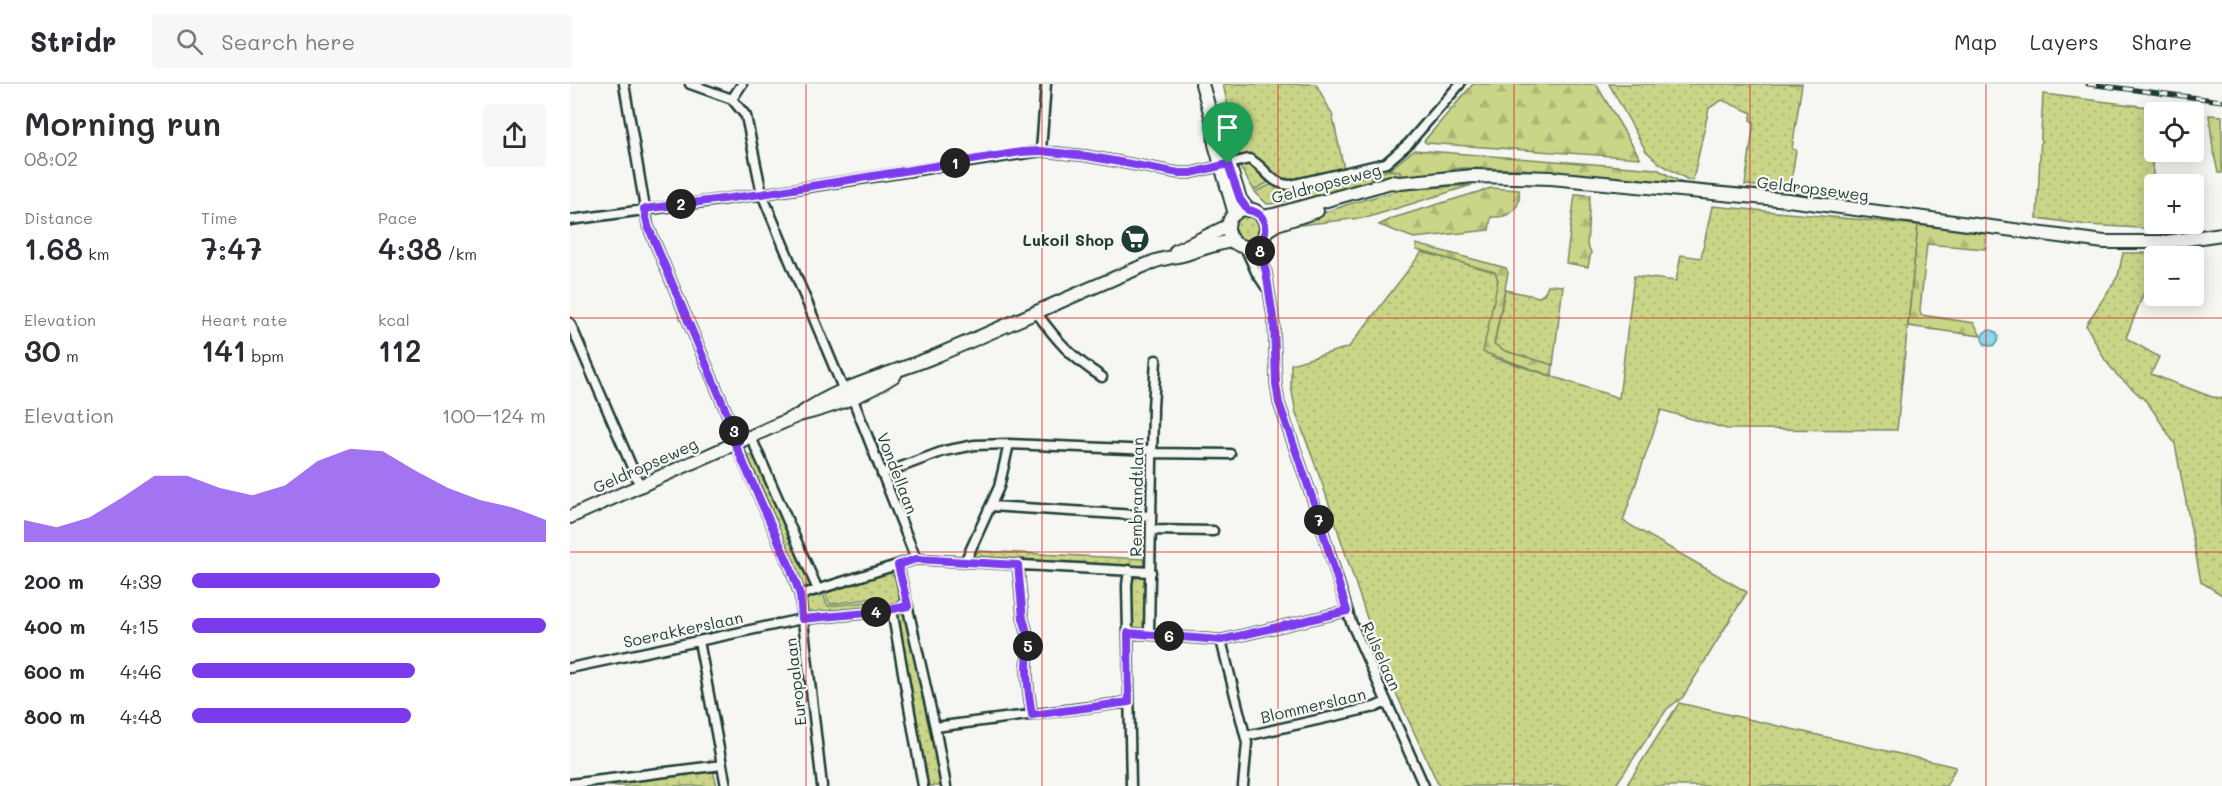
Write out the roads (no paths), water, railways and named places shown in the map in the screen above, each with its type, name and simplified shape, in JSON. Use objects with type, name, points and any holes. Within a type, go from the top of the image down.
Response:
[{"type":"main road","points":[[1202,84],[1214,126],[1215,144],[1242,212]]},
{"type":"main road","name":"Geldropseweg","points":[[1262,217],[1390,182],[1474,176],[1551,178],[1788,200],[2104,242],[2166,242],[2222,234]]},
{"type":"main road","name":"Geldropseweg","points":[[1266,231],[1277,224],[1366,194],[1393,188],[1400,183]]},
{"type":"main road","points":[[1242,212],[1256,212],[1262,217],[1266,231],[1258,244],[1245,247],[1233,241],[1228,226],[1242,212]]},
{"type":"main road","name":"Geldropseweg","points":[[1170,256],[1180,247],[1228,226]]},
{"type":"main road","name":"Geldropseweg","points":[[570,517],[799,415],[820,410],[848,394],[882,384],[906,368],[1170,256],[1183,255],[1219,242],[1233,241]]},
{"type":"street","name":"Europalaan","points":[[624,84],[648,226],[800,595],[822,786]]},
{"type":"street","points":[[690,84],[732,99],[742,84]]},
{"type":"street","points":[[1041,151],[1046,84]]},
{"type":"street","points":[[570,220],[762,194],[1021,152],[1041,151],[1087,156],[1179,173],[1191,173],[1249,159],[1255,162],[1272,180],[1283,185],[1291,185],[1386,163],[1408,144],[1460,84]]},
{"type":"street","name":"Vondellaan","points":[[732,99],[746,116],[762,194],[916,559]]},
{"type":"street","name":"Rulselaan","points":[[1258,244],[1266,272],[1274,324],[1279,403],[1314,503],[1347,611],[1367,663],[1424,786]]},
{"type":"street","name":"Rulselaan","points":[[1245,247],[1256,272],[1268,290]]},
{"type":"street","points":[[1036,312],[1060,344],[1081,363],[1102,377]]},
{"type":"street","points":[[570,323],[640,486]]},
{"type":"street","name":"Rembrandtlaan","points":[[1149,634],[1156,360]]},
{"type":"street","points":[[751,437],[818,590]]},
{"type":"street","points":[[965,562],[999,487],[1009,444]]},
{"type":"street","points":[[882,474],[944,451],[975,445],[1009,444],[1230,454]]},
{"type":"street","points":[[991,506],[1151,516]]},
{"type":"street","points":[[1151,530],[1213,531]]},
{"type":"street","points":[[800,595],[916,559],[1151,572]]},
{"type":"street","points":[[898,565],[946,786]]},
{"type":"street","points":[[1018,565],[1023,619],[1026,626],[1029,659],[1027,670],[1032,715]]},
{"type":"street","name":"Rembrandtlaan","points":[[1128,570],[1131,786]]},
{"type":"street","name":"Soerakkerslaan","points":[[570,668],[802,619],[892,610],[908,606]]},
{"type":"street","points":[[892,610],[923,786]]},
{"type":"street","points":[[1128,633],[1221,640],[1347,611]]},
{"type":"street","points":[[1221,640],[1246,736],[1247,753],[1243,786]]},
{"type":"street","points":[[699,641],[726,786]]},
{"type":"street","points":[[935,727],[1129,702]]},
{"type":"street","name":"Blommerslaan","points":[[1246,736],[1375,707],[1386,702]]},
{"type":"street","points":[[570,784],[722,765]]},
{"type":"water","points":[[1990,330],[1996,332],[1998,338],[1996,344],[1990,346],[1984,344],[1982,338],[1984,332]]},
{"type":"railway","points":[[2088,84],[2222,101]]},
{"type":"place","name":"Lukoil Shop","points":[[1135,239]]}]
